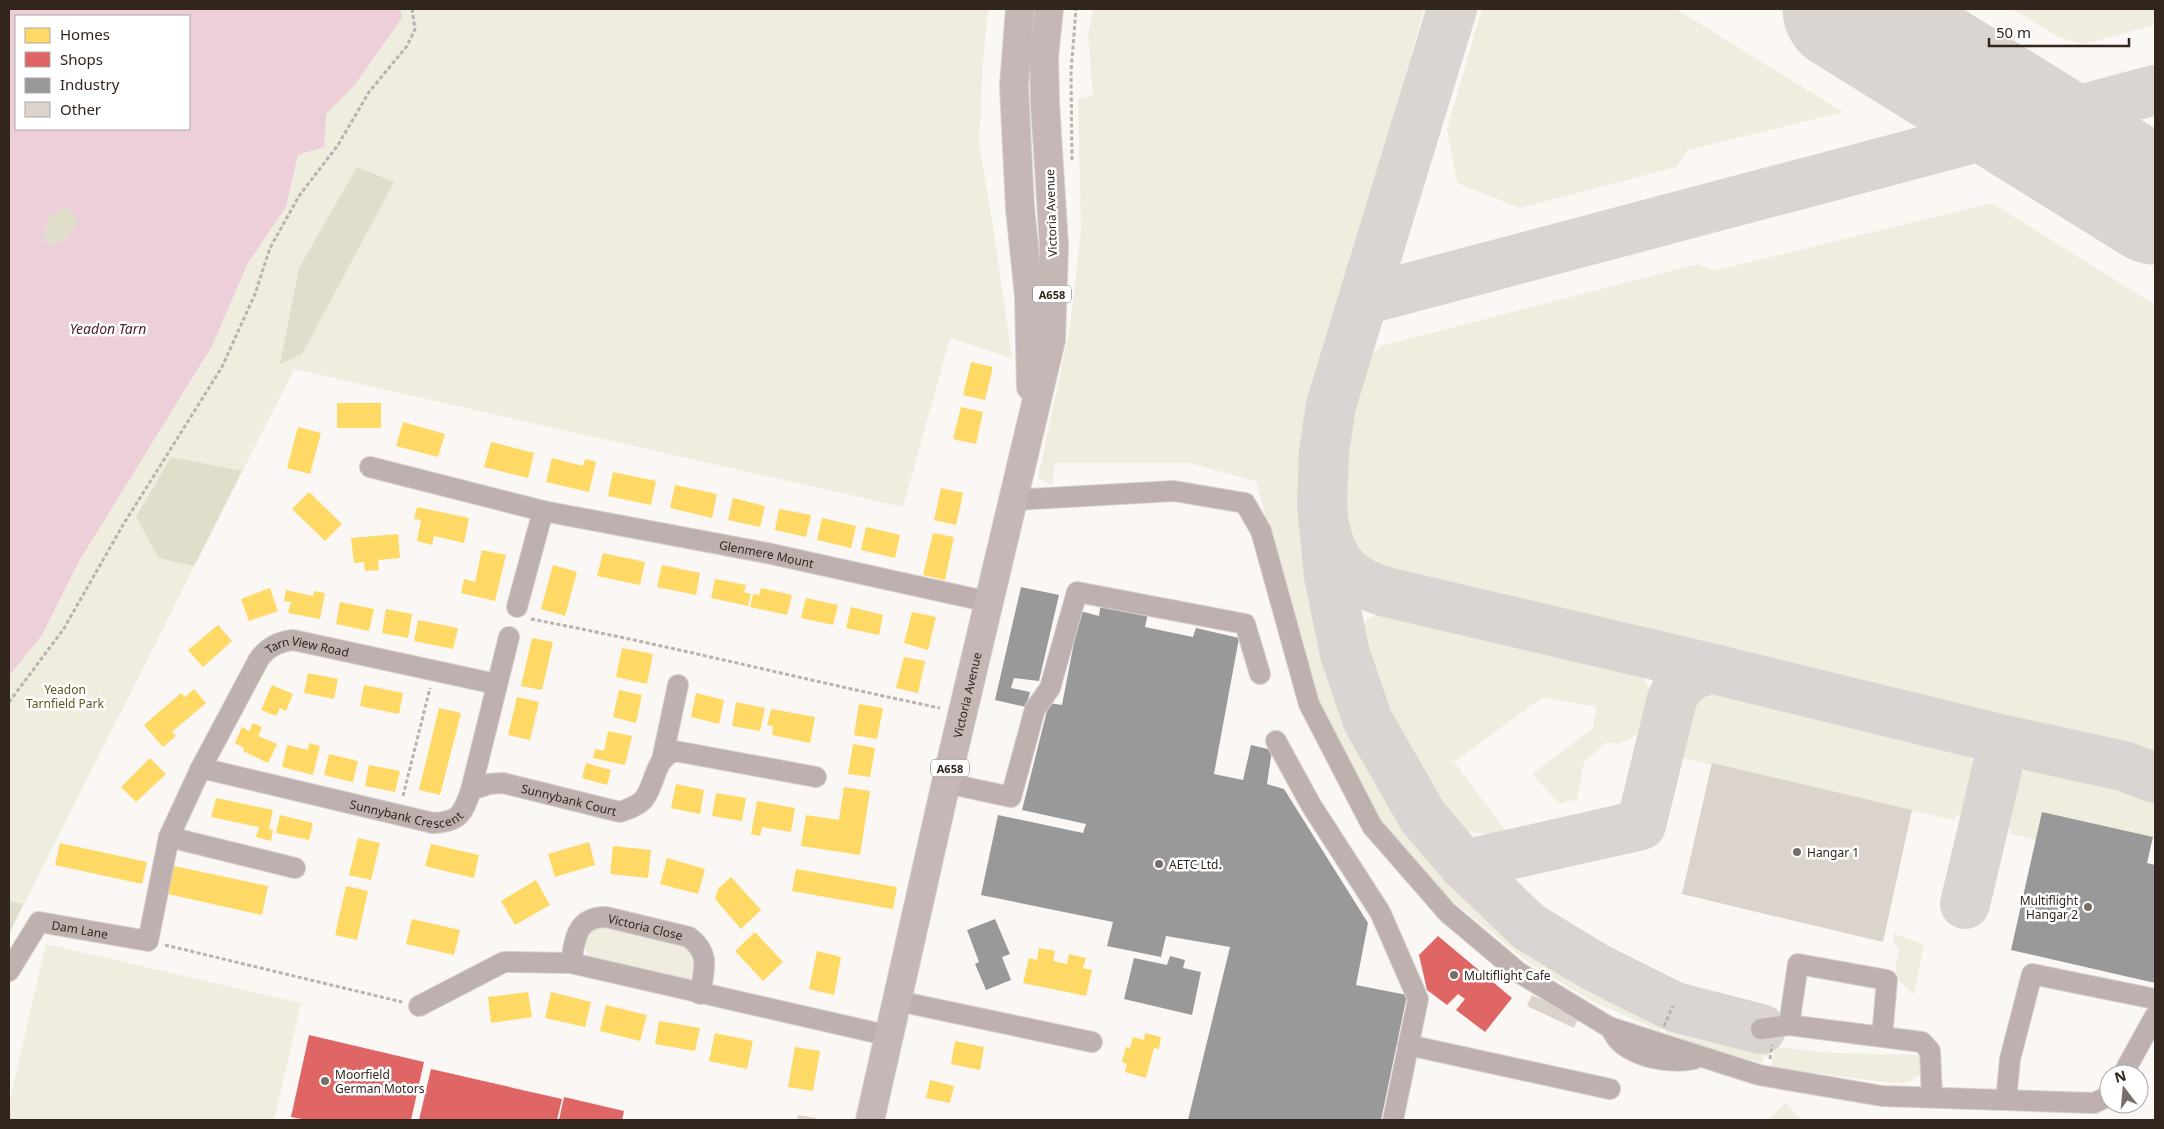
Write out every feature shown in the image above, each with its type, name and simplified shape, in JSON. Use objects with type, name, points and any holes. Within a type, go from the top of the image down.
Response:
[{"type":"highway","name":"Victoria Avenue","points":[[1020,9],[1014,86],[1020,208],[1029,296],[1029,350],[1033,416]]},
{"type":"highway","name":"Victoria Avenue","points":[[870,1120],[946,783],[1051,340],[1054,246],[1045,104],[1044,56],[1049,9]]},
{"type":"street","name":"Glenmere Mount","points":[[370,468],[542,511],[766,553],[989,602]]},
{"type":"street","points":[[1014,500],[1174,491],[1245,503],[1261,531],[1309,704],[1372,826],[1447,912],[1518,972],[1609,1027],[1764,1076],[1882,1096],[2094,1103],[2099,1101]]},
{"type":"street","points":[[521,612],[542,511]]},
{"type":"street","points":[[946,783],[1011,797],[1035,709],[1050,688],[1077,592],[1245,624],[1260,674]]},
{"type":"street","name":"Sunnybank Crescent","points":[[201,768],[432,823],[445,822],[456,818],[462,812],[470,790],[509,637]]},
{"type":"street","name":"Tarn View Road","points":[[148,941],[170,837],[201,768],[265,651],[282,642],[293,640],[496,684]]},
{"type":"street","name":"Sunnybank Court","points":[[470,790],[489,784],[503,783],[620,812],[633,808],[644,799],[662,760],[678,685]]},
{"type":"street","points":[[1276,741],[1311,805],[1380,912],[1418,999],[1393,1120]]},
{"type":"street","points":[[662,760],[667,754],[675,752],[816,777]]},
{"type":"street","points":[[170,837],[295,868]]},
{"type":"street","name":"Victoria Close","points":[[571,963],[575,938],[580,928],[588,920],[606,916],[689,937],[699,945],[705,966],[700,994]]},
{"type":"street","name":"Dam Lane","points":[[9,971],[39,922],[148,941]]},
{"type":"street","points":[[419,1006],[504,962],[571,963],[890,1036]]},
{"type":"street","points":[[1882,1037],[1887,980],[1798,964],[1775,1027],[1922,1042],[1930,1051],[1932,1097]]},
{"type":"street","points":[[2006,1100],[2010,1059],[2032,974],[2155,999]]},
{"type":"street","points":[[898,1000],[1092,1042]]},
{"type":"street","points":[[2129,1064],[2155,1016]]},
{"type":"street","points":[[1408,1045],[1610,1089]]},
{"type":"path","points":[[9,702],[63,630],[123,525],[222,367],[255,294],[270,248],[299,196],[338,145],[369,92],[407,46],[415,29],[412,9]]},
{"type":"path","points":[[1074,158],[1071,72],[1076,9]]},
{"type":"path","points":[[521,612],[834,686],[963,713]]},
{"type":"path","points":[[398,815],[434,671]]},
{"type":"path","points":[[148,941],[419,1006]]},
{"type":"path","points":[[1764,1076],[1767,1062],[1769,1063],[1775,1027]]},
{"type":"green space","name":"Yeadon Tarnfield Park","points":[[284,9],[988,9],[979,144],[1012,358],[950,338],[903,507],[294,369],[9,934],[9,676],[42,635],[78,563],[212,346],[248,263],[286,207],[298,155],[324,147],[325,114],[358,79]]},
{"type":"green space","points":[[1093,9],[1424,9],[1315,394],[1299,494],[1302,556],[1315,630],[1334,693],[1364,758],[1401,815],[1446,873],[1452,874],[1457,884],[1485,912],[1523,941],[1569,972],[1572,984],[1601,998],[1619,1000],[1664,1018],[1660,1031],[1590,1000],[1529,963],[1451,900],[1391,835],[1375,813],[1315,698],[1256,481],[1189,463],[1055,463],[1052,486],[1038,478],[1070,328],[1081,228],[1078,99],[1093,96],[1088,35]]},
{"type":"green space","points":[[1482,9],[1676,9],[1843,112],[1688,150],[1676,167],[1520,208],[1457,183],[1447,129]]},
{"type":"green space","points":[[2012,9],[2155,9],[2155,25],[2083,44],[2059,37]]},
{"type":"green space","points":[[1992,203],[2155,305],[2155,754],[1370,569],[1349,548],[1345,517],[1347,455],[1361,365],[1381,346],[1698,264],[1713,271]]},
{"type":"green space","points":[[1381,612],[1639,670],[1655,700],[1644,731],[1618,744],[1607,742],[1584,762],[1577,799],[1560,804],[1532,774],[1593,728],[1596,707],[1543,697],[1454,762],[1506,831],[1490,835],[1463,830],[1424,776],[1387,708],[1360,631],[1368,619]]},
{"type":"green space","points":[[1715,691],[1953,746],[1969,753],[1978,771],[1978,791],[1972,803],[1953,820],[1678,757],[1677,732],[1682,715],[1693,702]]},
{"type":"green space","points":[[2030,767],[2135,786],[2155,798],[2155,839],[2152,837],[2036,840],[2011,834],[2004,806],[2012,778]]},
{"type":"green space","points":[[605,924],[682,944],[694,954],[695,972],[689,979],[681,983],[589,959],[585,945],[586,936]]},
{"type":"green space","points":[[1895,934],[1924,944],[1914,994],[1902,983],[1896,974],[1899,948],[1895,944],[1893,935]]},
{"type":"green space","points":[[46,944],[301,1003],[274,1120],[9,1119],[9,1104]]},
{"type":"green space","points":[[1670,1019],[1719,1036],[1771,1046],[1768,1057],[1764,1056],[1762,1063],[1718,1052],[1665,1032]]},
{"type":"green space","points":[[1775,1047],[1832,1053],[1920,1055],[1922,1074],[1907,1082],[1892,1083],[1771,1067]]},
{"type":"green space","points":[[1786,1103],[1801,1120],[1768,1120]]},
{"type":"shaded area","points":[[357,167],[394,182],[302,354],[280,364],[299,268]]},
{"type":"shaded area","points":[[69,208],[78,220],[72,230],[62,241],[46,244],[43,236],[50,216],[57,211]]},
{"type":"shaded area","points":[[171,457],[242,471],[194,566],[159,558],[136,517]]},
{"type":"shaded area","points":[[9,901],[23,904],[9,934]]},
{"type":"water","name":"Yeadon Tarn","points":[[9,9],[400,9],[402,18],[354,86],[326,114],[324,147],[298,155],[286,207],[248,263],[212,346],[78,563],[42,635],[9,676]],"holes":[[[69,208],[78,220],[66,238],[57,243],[46,244],[43,236],[46,224],[53,213]]]},
{"type":"building: Homes","points":[[971,362],[993,367],[985,400],[963,395]]},
{"type":"building: Homes","points":[[337,403],[381,403],[381,428],[337,428]]},
{"type":"building: Homes","points":[[961,407],[983,412],[976,444],[953,439]]},
{"type":"building: Homes","points":[[403,422],[445,434],[438,457],[396,446]]},
{"type":"building: Homes","points":[[298,427],[321,433],[310,474],[287,468]]},
{"type":"building: Homes","points":[[491,442],[534,453],[528,478],[484,467]]},
{"type":"building: Homes","points":[[552,458],[583,466],[585,459],[596,462],[589,492],[546,482]]},
{"type":"building: Homes","points":[[613,472],[656,481],[651,505],[608,496]]},
{"type":"building: Homes","points":[[675,485],[717,494],[712,518],[670,508]]},
{"type":"building: Homes","points":[[941,488],[963,493],[956,525],[934,520]]},
{"type":"building: Homes","points":[[309,492],[342,524],[325,541],[292,509]]},
{"type":"building: Homes","points":[[733,498],[765,506],[760,527],[728,520]]},
{"type":"building: Homes","points":[[417,507],[469,518],[464,543],[434,536],[432,545],[417,541],[421,520],[414,519]]},
{"type":"building: Homes","points":[[779,509],[811,515],[806,537],[775,530]]},
{"type":"building: Homes","points":[[822,518],[856,526],[851,548],[817,540]]},
{"type":"building: Homes","points":[[866,527],[900,535],[895,558],[861,550]]},
{"type":"building: Homes","points":[[933,533],[954,537],[945,580],[923,575]]},
{"type":"building: Homes","points":[[398,534],[400,558],[378,560],[379,570],[365,571],[364,562],[354,563],[351,538]]},
{"type":"building: Homes","points":[[482,550],[506,555],[495,601],[461,593],[464,579],[475,582]]},
{"type":"building: Homes","points":[[603,553],[645,562],[640,585],[597,576]]},
{"type":"building: Homes","points":[[553,565],[577,572],[565,616],[541,609]]},
{"type":"building: Homes","points":[[662,565],[700,573],[696,595],[657,587]]},
{"type":"building: Homes","points":[[715,579],[746,585],[744,592],[751,594],[748,606],[711,598]]},
{"type":"building: Homes","points":[[270,588],[278,611],[249,621],[241,599]]},
{"type":"building: Homes","points":[[761,588],[792,595],[787,615],[750,607],[753,594],[759,595]]},
{"type":"building: Homes","points":[[286,590],[313,596],[314,591],[325,593],[320,619],[288,613],[291,602],[284,601]]},
{"type":"building: Homes","points":[[806,598],[838,605],[833,625],[801,618]]},
{"type":"building: Homes","points":[[340,602],[374,609],[369,631],[336,624]]},
{"type":"building: Homes","points":[[851,607],[883,615],[879,635],[846,628]]},
{"type":"building: Homes","points":[[386,609],[412,614],[408,638],[382,633]]},
{"type":"building: Homes","points":[[912,612],[936,617],[928,650],[904,643]]},
{"type":"building: Homes","points":[[418,620],[458,628],[453,649],[414,641]]},
{"type":"building: Homes","points":[[218,625],[232,641],[203,667],[188,650]]},
{"type":"building: Homes","points":[[532,638],[553,642],[542,690],[521,686]]},
{"type":"building: Homes","points":[[622,648],[653,654],[647,684],[616,677]]},
{"type":"building: Homes","points":[[904,657],[925,661],[918,693],[896,688]]},
{"type":"building: Homes","points":[[308,673],[338,679],[334,699],[304,693]]},
{"type":"building: Homes","points":[[272,685],[293,694],[286,711],[280,708],[276,716],[261,710]]},
{"type":"building: Homes","points":[[364,685],[403,693],[399,714],[360,706]]},
{"type":"building: Homes","points":[[194,689],[206,703],[172,732],[176,736],[163,747],[144,725],[181,693],[185,697]]},
{"type":"building: Homes","points":[[619,690],[642,695],[636,723],[613,717]]},
{"type":"building: Homes","points":[[696,693],[724,700],[719,724],[691,717]]},
{"type":"building: Homes","points":[[517,697],[539,702],[530,740],[508,735]]},
{"type":"building: Homes","points":[[736,702],[765,708],[760,731],[732,726]]},
{"type":"building: Homes","points":[[859,704],[883,708],[877,739],[854,735]]},
{"type":"building: Homes","points":[[439,708],[461,713],[440,795],[419,790]]},
{"type":"building: Homes","points":[[771,709],[815,717],[810,743],[772,735],[773,726],[767,725]]},
{"type":"building: Homes","points":[[253,723],[262,727],[258,736],[277,744],[268,763],[243,751],[244,748],[235,743],[242,727],[249,731]]},
{"type":"building: Homes","points":[[608,731],[632,736],[625,765],[593,758],[595,749],[604,751]]},
{"type":"building: Homes","points":[[309,743],[320,746],[313,775],[282,767],[287,745],[308,750]]},
{"type":"building: Homes","points":[[853,744],[875,748],[870,777],[848,774]]},
{"type":"building: Homes","points":[[329,754],[358,761],[353,782],[324,775]]},
{"type":"building: Homes","points":[[150,758],[166,774],[136,802],[121,787]]},
{"type":"building: Homes","points":[[586,763],[611,770],[607,785],[582,778]]},
{"type":"building: Homes","points":[[369,765],[400,771],[395,792],[365,786]]},
{"type":"building: Homes","points":[[676,784],[704,790],[700,814],[671,808]]},
{"type":"building: Homes","points":[[844,787],[870,791],[860,855],[801,846],[806,815],[839,820]]},
{"type":"building: Homes","points":[[716,793],[746,798],[742,821],[712,816]]},
{"type":"building: Homes","points":[[216,798],[273,810],[269,829],[273,830],[271,841],[256,837],[259,827],[211,817]]},
{"type":"building: Homes","points":[[757,801],[795,808],[791,832],[762,827],[760,836],[751,834]]},
{"type":"building: Homes","points":[[280,815],[313,823],[309,840],[276,833]]},
{"type":"building: Homes","points":[[358,838],[380,843],[371,880],[349,875]]},
{"type":"building: Homes","points":[[589,842],[595,865],[555,877],[548,854]]},
{"type":"building: Homes","points":[[60,843],[147,862],[142,884],[55,865]]},
{"type":"building: Homes","points":[[431,844],[479,855],[474,878],[425,866]]},
{"type":"building: Homes","points":[[613,846],[651,850],[648,878],[610,874]]},
{"type":"building: Homes","points":[[667,858],[705,869],[698,894],[660,884]]},
{"type":"building: Homes","points":[[174,866],[268,886],[262,915],[168,894]]},
{"type":"building: Homes","points":[[796,869],[897,887],[893,909],[792,891]]},
{"type":"building: Homes","points":[[731,877],[761,910],[741,929],[715,899],[718,889]]},
{"type":"building: Homes","points":[[536,880],[550,905],[515,925],[501,901]]},
{"type":"building: Homes","points":[[346,886],[368,891],[357,940],[335,935]]},
{"type":"building: Homes","points":[[412,919],[460,930],[454,955],[406,944]]},
{"type":"building: Homes","points":[[755,932],[783,962],[763,981],[735,951]]},
{"type":"building: Homes","points":[[1039,948],[1055,951],[1053,961],[1067,964],[1069,954],[1086,958],[1083,968],[1092,970],[1086,996],[1023,983],[1029,958],[1037,960]]},
{"type":"building: Homes","points":[[817,951],[841,957],[834,995],[809,989]]},
{"type":"building: Homes","points":[[528,992],[532,1017],[491,1023],[488,997]]},
{"type":"building: Homes","points":[[551,992],[591,1002],[585,1027],[545,1018]]},
{"type":"building: Homes","points":[[606,1005],[647,1015],[640,1041],[600,1031]]},
{"type":"building: Homes","points":[[659,1021],[700,1028],[695,1051],[655,1044]]},
{"type":"building: Homes","points":[[715,1033],[753,1041],[747,1069],[709,1061]]},
{"type":"building: Homes","points":[[1145,1033],[1161,1037],[1159,1049],[1154,1048],[1146,1078],[1125,1072],[1127,1064],[1122,1062],[1126,1047],[1130,1048],[1133,1037],[1144,1040]]},
{"type":"building: Homes","points":[[955,1041],[984,1047],[980,1070],[951,1064]]},
{"type":"building: Homes","points":[[795,1047],[820,1051],[813,1091],[788,1087]]},
{"type":"building: Homes","points":[[930,1080],[954,1086],[950,1103],[926,1098]]},
{"type":"building: Shops","name":"Multiflight Cafe","points":[[1438,936],[1512,998],[1485,1032],[1456,1010],[1465,999],[1458,994],[1447,1005],[1427,990],[1419,955]]},
{"type":"building: Shops","points":[[309,1035],[424,1062],[411,1120],[307,1120],[291,1117]]},
{"type":"building: Shops","points":[[431,1069],[562,1099],[557,1120],[419,1120]]},
{"type":"building: Shops","points":[[564,1097],[624,1111],[622,1120],[559,1120]]},
{"type":"building: Industry","points":[[1021,587],[1059,595],[1039,681],[1014,678],[1011,688],[1030,692],[1026,707],[995,700]]},
{"type":"building: Industry","name":"AETC Ltd.","points":[[1101,603],[1148,613],[1145,627],[1193,637],[1196,628],[1239,638],[1214,774],[1243,780],[1251,745],[1272,750],[1267,784],[1284,789],[1368,923],[1356,985],[1407,995],[1381,1120],[1188,1120],[1230,947],[1166,936],[1161,957],[1107,946],[1113,922],[981,895],[998,815],[1083,833],[1086,824],[1022,810],[1049,703],[1062,705],[1080,611],[1099,616]]},
{"type":"building: Industry","name":"Multiflight Hangar 2","points":[[2042,812],[2153,837],[2147,863],[2155,865],[2155,983],[2011,950]]},
{"type":"building: Industry","points":[[995,919],[1010,954],[1002,957],[1011,980],[986,990],[975,964],[979,962],[967,930]]},
{"type":"building: Industry","points":[[1170,956],[1185,960],[1183,968],[1201,972],[1192,1015],[1124,999],[1134,958],[1167,965]]},
{"type":"building: Other","name":"Hangar 1","points":[[1712,763],[1912,810],[1883,942],[1682,894]]},
{"type":"building: Other","points":[[1532,995],[1579,1017],[1574,1028],[1527,1006]]},
{"type":"building: Other","points":[[798,1115],[816,1118],[816,1120],[797,1120]]},
{"type":"taxiway","points":[[1452,9],[1331,405],[1324,451],[1322,505],[1329,576],[1345,654],[1368,721],[1423,817],[1464,865],[1529,927],[1595,967],[1675,1007],[1761,1029]]},
{"type":"taxiway","points":[[1903,45],[1925,62],[1933,73],[1940,92],[1942,106],[1940,118]]},
{"type":"taxiway","points":[[1948,73],[1986,92],[2026,104],[2065,107]]},
{"type":"taxiway","points":[[1360,309],[1371,298],[2155,90]]},
{"type":"taxiway","points":[[1991,140],[2024,143],[2054,150],[2113,176]]},
{"type":"taxiway","points":[[1326,533],[1335,556],[1347,572],[1364,584],[1386,592],[1714,669],[2004,740],[2123,766],[2155,778]]},
{"type":"taxiway","points":[[1464,865],[1641,825],[1672,699],[1679,686],[1689,678],[1700,672],[1714,669]]},
{"type":"taxiway","points":[[1965,904],[2004,740]]},
{"type":"runway","points":[[1845,9],[2155,202]]},
{"type":"place","name":"Hangar 1","points":[[1797,852]]},
{"type":"place","name":"AETC Ltd.","points":[[1159,864]]},
{"type":"place","name":"Multiflight Hangar 2","points":[[2088,907]]},
{"type":"place","name":"Multiflight Cafe","points":[[1454,975]]},
{"type":"place","name":"Moorfield German Motors","points":[[325,1081]]}]
